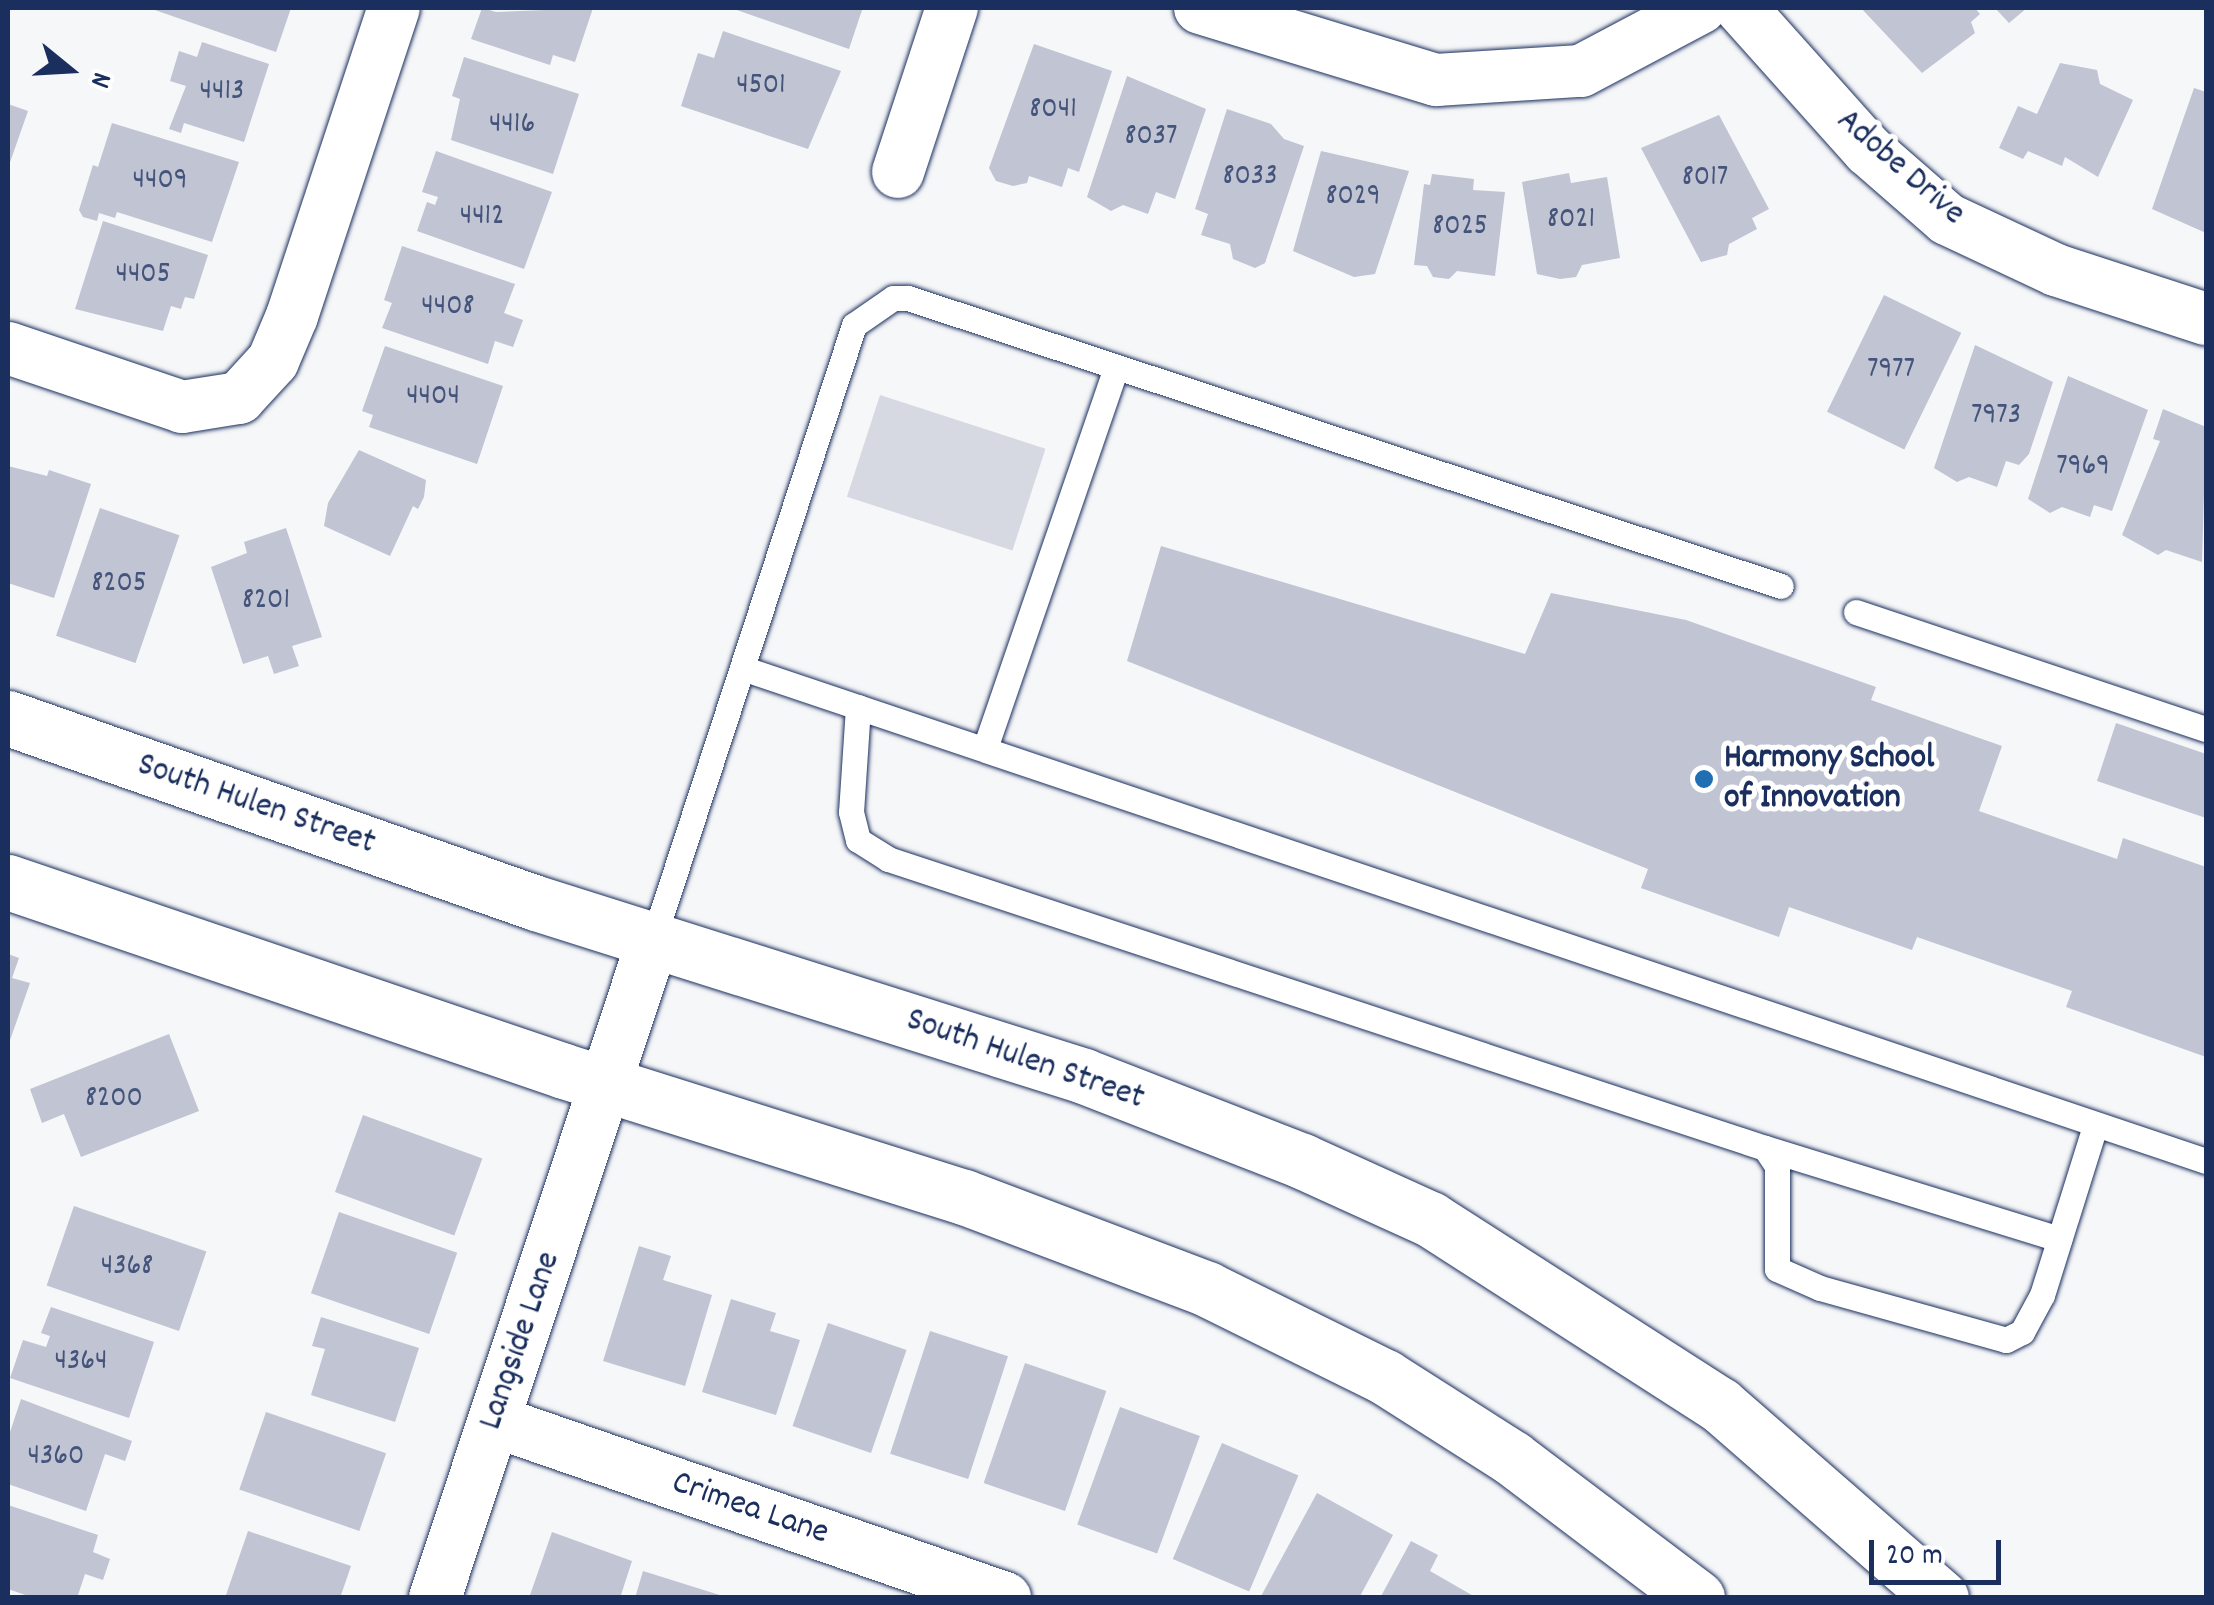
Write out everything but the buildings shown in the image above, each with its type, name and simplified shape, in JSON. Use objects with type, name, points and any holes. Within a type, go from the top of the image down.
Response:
[{"type":"main road","name":"South Hulen Street","points":[[8,718],[653,940],[1084,1076],[1302,1161],[1430,1219],[1720,1406],[1941,1598]]},
{"type":"main road","points":[[8,882],[607,1085],[964,1197],[1207,1289],[1401,1387],[1512,1458],[1697,1598]]},
{"type":"street","points":[[8,348],[182,407],[239,398],[273,361],[292,316],[394,8]]},
{"type":"street","points":[[898,172],[952,8]]},
{"type":"street","points":[[1200,8],[1436,80],[1581,71],[1700,8]]},
{"type":"street","name":"Adobe Drive","points":[[1741,8],[1868,150],[1947,219],[2056,270],[2206,319]]},
{"type":"street","name":"Langside Lane","points":[[435,1598],[653,940]]},
{"type":"street","name":"Crimea Lane","points":[[494,1421],[1005,1598]]},
{"type":"lane","points":[[653,940],[854,326],[873,307],[908,298],[1781,586]]},
{"type":"lane","points":[[986,748],[1116,366]]},
{"type":"lane","points":[[1856,612],[2206,729]]},
{"type":"lane","points":[[742,668],[2206,1161]]},
{"type":"lane","points":[[858,707],[850,812],[858,840],[888,859],[1765,1148],[2059,1239]]},
{"type":"lane","points":[[1765,1148],[1778,1166],[1777,1269],[1820,1288],[2006,1340],[2022,1332],[2042,1295],[2095,1126]]},
{"type":"shaded area","points":[[880,395],[1045,449],[1012,551],[847,497]]},
{"type":"place","name":"Harmony School of Innovation","points":[[1704,779]]}]
